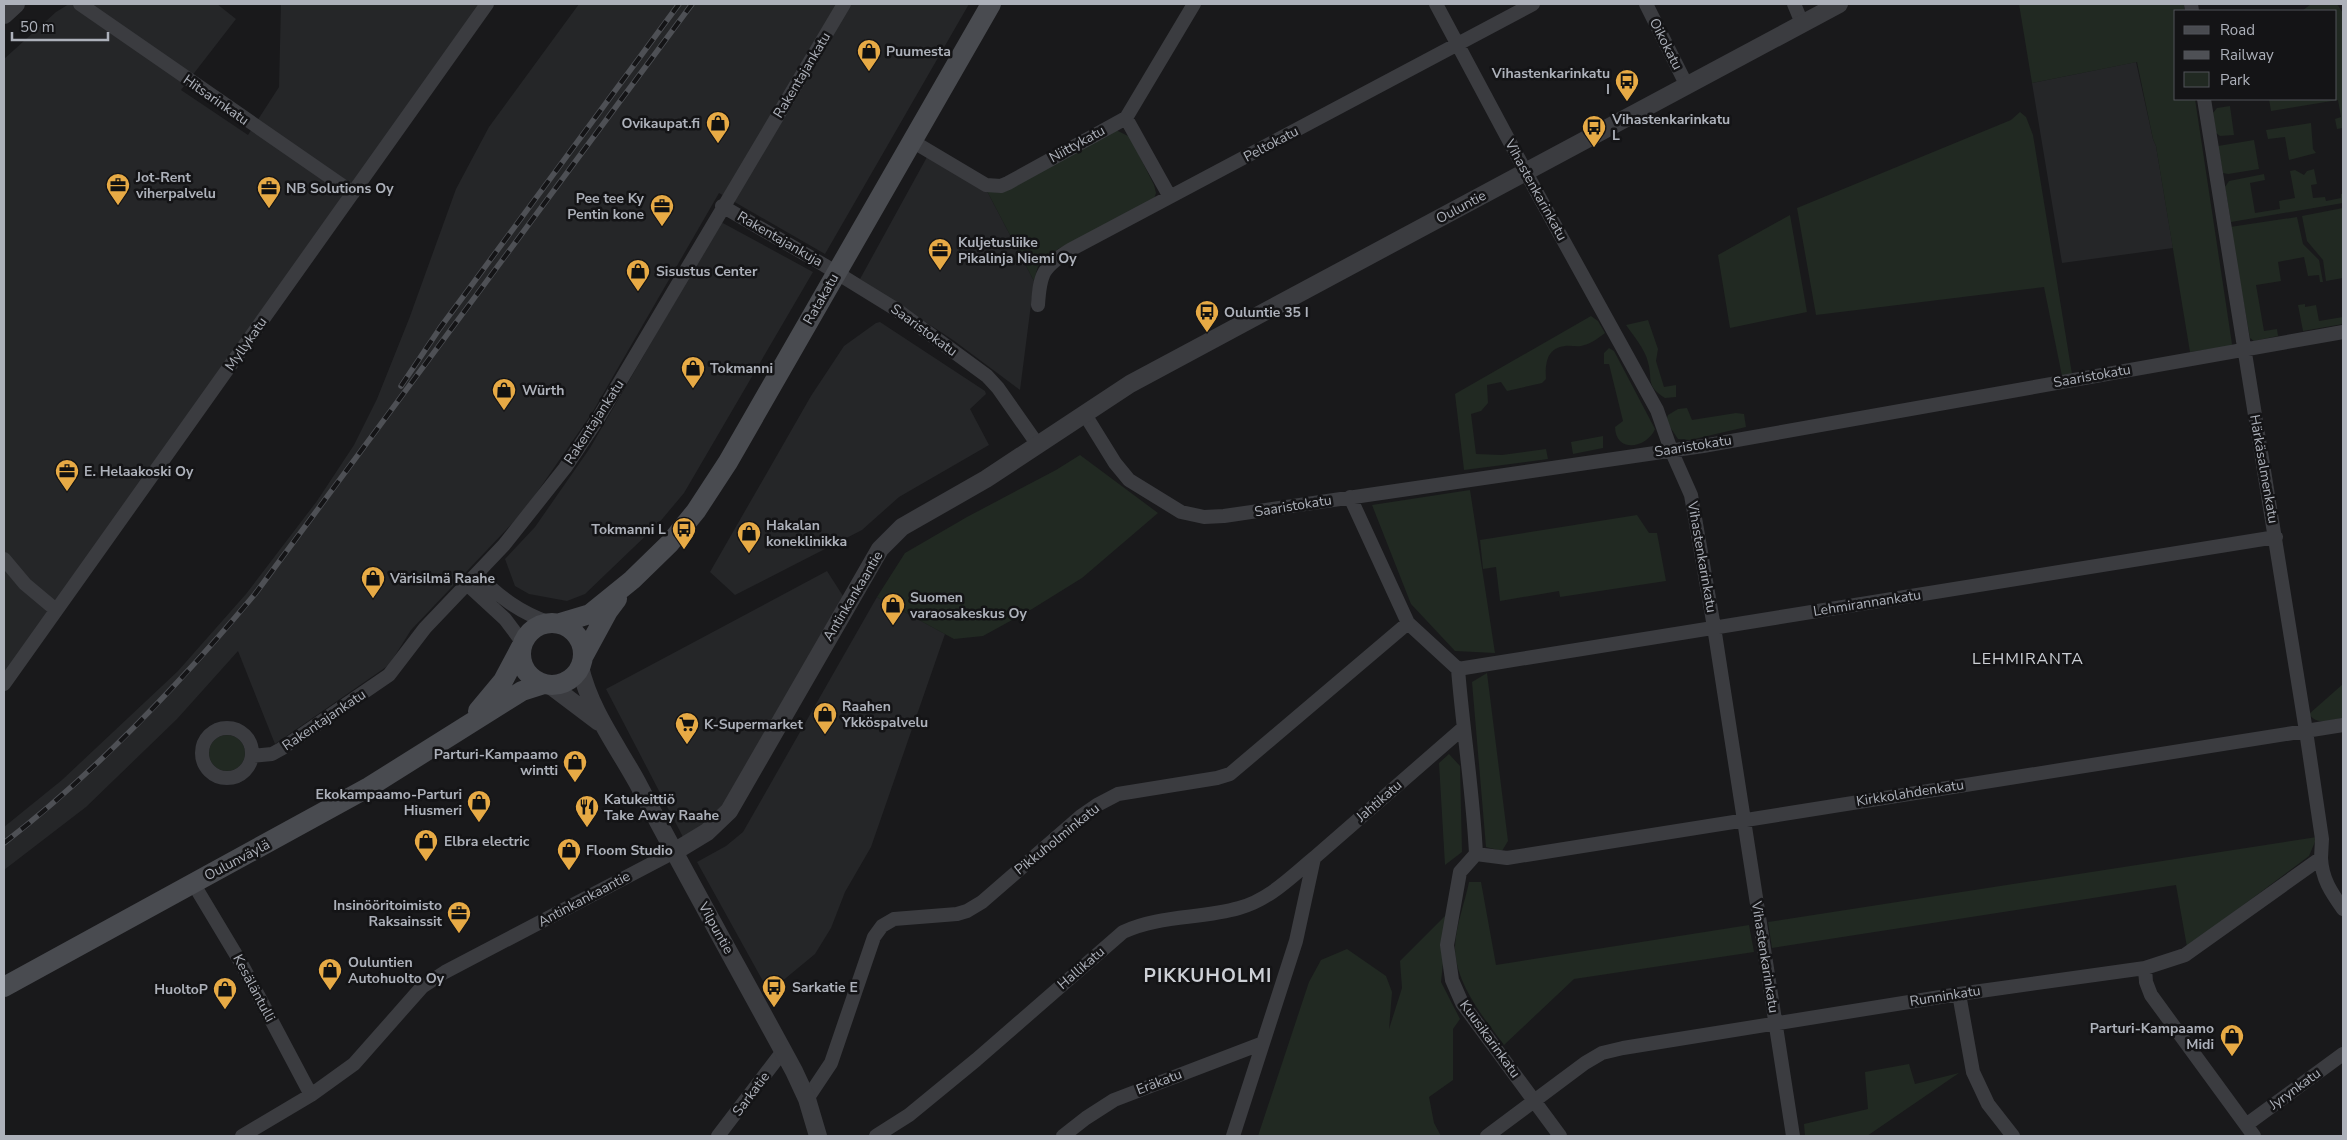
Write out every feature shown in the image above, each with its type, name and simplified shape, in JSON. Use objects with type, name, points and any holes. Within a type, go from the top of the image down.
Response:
[{"type":"main road","name":"Ratakatu","points":[[554,623],[590,614],[632,580],[675,537],[708,494],[991,4]]},
{"type":"main road","name":"Ratakatu","points":[[582,662],[608,612],[632,580]]},
{"type":"main road","points":[[554,623],[575,632],[583,648],[582,662],[564,682],[547,684],[528,674],[521,656],[522,645],[533,629],[554,623]]},
{"type":"main road","name":"Oulunväylä","points":[[465,726],[503,681],[522,645]]},
{"type":"main road","name":"Oulunväylä","points":[[4,987],[369,787],[522,691],[547,684]]},
{"type":"street","points":[[4,14],[16,4]]},
{"type":"street","name":"Hitsarinkatu","points":[[80,4],[353,193]]},
{"type":"street","name":"Myllykatu","points":[[4,684],[487,4]]},
{"type":"street","name":"Rakentajankatu","points":[[252,756],[272,754],[281,749],[388,675],[414,641],[528,516],[599,418],[722,206],[844,4]]},
{"type":"street","points":[[1170,198],[1126,118],[1194,4]]},
{"type":"street","name":"Vihastenkarinkatu","points":[[1436,4],[1526,173],[1657,410],[1671,450],[1691,494],[1714,628],[1793,1136]]},
{"type":"street","name":"Peltokatu","points":[[1038,305],[1041,276],[1046,268],[1056,259],[1533,4]]},
{"type":"street","name":"Oikokatu","points":[[1646,4],[1686,84]]},
{"type":"street","points":[[1794,4],[1802,23]]},
{"type":"street","name":"Ouluntie","points":[[1084,413],[1130,384],[1526,173],[1686,84],[1839,4]]},
{"type":"street","name":"Härkäsalmenkatu","points":[[2204,100],[2306,731],[2322,839],[2321,858]]},
{"type":"street","name":"Niittykatu","points":[[912,141],[986,185],[1001,186],[1126,118]]},
{"type":"street","name":"Rakentajankuja","points":[[722,206],[837,272]]},
{"type":"street","name":"Saaristokatu","points":[[837,272],[897,310],[987,376],[998,388],[1038,445]]},
{"type":"street","name":"Saaristokatu","points":[[1084,413],[1124,476],[1181,512],[1204,516],[1224,516],[1671,450],[2343,332]]},
{"type":"street","name":"Antinkankaantie","points":[[242,1136],[311,1095],[354,1064],[422,987],[445,972],[674,852],[707,832],[729,811],[850,599],[880,549],[890,537],[916,518],[986,480],[1084,413]]},
{"type":"street","points":[[1350,497],[1408,622],[1458,669],[1462,729],[1474,810],[1476,854]]},
{"type":"street","name":"Lehmirannankatu","points":[[1458,669],[2276,538]]},
{"type":"street","points":[[4,558],[26,584],[56,610]]},
{"type":"street","points":[[472,579],[520,611],[554,623]]},
{"type":"street","points":[[472,579],[505,619],[522,645]]},
{"type":"street","name":"Pikkuholminkatu","points":[[807,1099],[831,1063],[874,937],[882,926],[894,919],[967,911],[982,902],[1081,816],[1118,794],[1217,778],[1230,774],[1408,622]]},
{"type":"street","name":"Vilpuntie","points":[[582,662],[585,689],[783,1051],[807,1099],[818,1136]]},
{"type":"street","name":"Vilpuntie","points":[[547,684],[603,725]]},
{"type":"street","name":"Kirkkolahdenkatu","points":[[1476,854],[1507,858],[2343,725]]},
{"type":"street","name":"Jahtikatu","points":[[1314,858],[1462,729]]},
{"type":"street","name":"Kuusikarinkatu","points":[[1476,854],[1460,872],[1447,945],[1452,980],[1462,1003],[1560,1136]]},
{"type":"street","points":[[1233,1136],[1296,941],[1314,858]]},
{"type":"street","name":"Hallikatu","points":[[876,1136],[909,1116],[1123,932],[1140,924],[1237,909],[1253,903],[1270,894],[1314,858]]},
{"type":"street","points":[[2321,858],[2322,873],[2328,890],[2343,909]]},
{"type":"street","name":"Runninkatu","points":[[1487,1136],[1602,1053],[1623,1048],[1959,994],[2145,968],[2185,954],[2321,858]]},
{"type":"street","name":"Kesäläntulli","points":[[193,883],[241,963],[311,1095]]},
{"type":"street","points":[[2145,968],[2146,982],[2151,996],[2250,1130]]},
{"type":"street","points":[[1959,994],[1973,1072],[1988,1104],[2013,1136]]},
{"type":"street","name":"Eräkatu","points":[[1063,1136],[1114,1100],[1263,1043]]},
{"type":"street","name":"Sarkatie","points":[[718,1136],[783,1051]]},
{"type":"street","name":"Jyrynkatu","points":[[2250,1130],[2343,1054]]},
{"type":"shaded area","points":[[69,4],[217,4],[236,19],[181,90],[248,135],[279,87],[281,4],[486,4],[4,680],[4,59],[56,12]]},
{"type":"shaded area","points":[[579,4],[969,4],[825,254],[719,193],[592,413],[524,511],[411,630],[389,665],[275,744],[238,651],[177,719],[86,807],[4,870],[4,827],[62,780],[178,671],[246,594],[317,501],[354,445],[377,399],[409,319],[456,189],[489,127]]},
{"type":"shaded area","points":[[2136,62],[2156,146],[2173,248],[2062,263],[2032,83]]},
{"type":"shaded area","points":[[927,157],[987,191],[1034,281],[1020,390],[953,340],[860,279]]},
{"type":"shaded area","points":[[721,222],[813,272],[684,493],[658,524],[585,594],[567,601],[529,594],[515,586],[505,559],[535,527],[590,448]]},
{"type":"shaded area","points":[[880,322],[985,391],[986,394],[970,409],[989,445],[899,497],[862,530],[735,595],[710,572],[811,396],[844,346]]},
{"type":"shaded area","points":[[827,571],[843,596],[733,791],[712,819],[683,837],[606,689]]},
{"type":"shaded area","points":[[877,597],[945,634],[871,847],[845,892],[831,928],[815,954],[769,992],[697,862],[726,846],[743,832]]},
{"type":"green space","points":[[2019,4],[2184,4],[2184,10],[2174,10],[2174,100],[2195,100],[2231,346],[2190,352],[2156,146],[2137,62],[2032,83]]},
{"type":"green space","points":[[2311,4],[2337,4],[2343,13],[2343,128],[2337,129],[2335,119],[2341,117],[2338,100],[2271,111],[2269,100],[2337,100],[2337,10],[2303,10]]},
{"type":"green space","points":[[2230,106],[2234,135],[2220,136],[2216,133],[2213,113],[2217,108]]},
{"type":"green space","points":[[2020,112],[2026,117],[2033,135],[2072,374],[2062,376],[2044,287],[1816,315],[1797,208],[2011,120]]},
{"type":"green space","points":[[2311,123],[2313,149],[2316,153],[2289,160],[2285,137],[2268,139],[2266,130]]},
{"type":"green space","points":[[1116,130],[1130,137],[1154,185],[1156,193],[1154,199],[1058,249],[1038,266],[1034,281],[987,191],[1002,193]]},
{"type":"green space","points":[[2254,140],[2259,169],[2228,174],[2223,173],[2218,146]]},
{"type":"green space","points":[[2314,169],[2317,184],[2311,185],[2313,198],[2325,197],[2326,201],[2341,198],[2341,194],[2343,194],[2343,203],[2231,222],[2225,187],[2229,181],[2264,174],[2265,180],[2250,183],[2255,213],[2280,209],[2279,201],[2295,198],[2290,171],[2295,170],[2304,175],[2307,171]]},
{"type":"green space","points":[[2343,208],[2343,278],[2326,281],[2323,260],[2307,241],[2302,216]]},
{"type":"green space","points":[[1790,215],[1807,312],[1730,328],[1718,255]]},
{"type":"green space","points":[[2297,217],[2303,244],[2319,260],[2323,282],[2320,282],[2319,275],[2308,276],[2304,257],[2278,262],[2281,281],[2256,285],[2264,331],[2277,329],[2278,336],[2254,341],[2250,338],[2230,227]]},
{"type":"green space","points":[[2305,304],[2305,307],[2316,305],[2319,321],[2343,317],[2343,324],[2303,331],[2298,305]]},
{"type":"green space","points":[[1591,316],[1598,321],[1605,333],[1585,345],[1565,346],[1554,350],[1548,357],[1546,379],[1542,383],[1507,391],[1501,382],[1487,385],[1488,403],[1481,411],[1471,414],[1476,454],[1502,455],[1546,449],[1548,459],[1464,470],[1455,394]]},
{"type":"green space","points":[[1648,320],[1658,349],[1656,361],[1664,387],[1676,385],[1676,397],[1665,398],[1652,386],[1644,352],[1626,325]]},
{"type":"green space","points":[[1609,348],[1614,351],[1655,429],[1640,444],[1626,445],[1617,436],[1615,427],[1623,421],[1609,364],[1604,364],[1604,353]]},
{"type":"green space","points":[[1687,408],[1692,420],[1736,413],[1744,414],[1746,427],[1690,440],[1678,439],[1666,421],[1668,415],[1678,409]]},
{"type":"green space","points":[[1603,436],[1603,448],[1573,454],[1571,442]]},
{"type":"green space","points":[[1080,455],[1158,513],[1082,578],[983,636],[954,639],[877,597],[905,553]]},
{"type":"green space","points":[[1470,490],[1495,653],[1455,651],[1411,604],[1372,505]]},
{"type":"green space","points":[[1637,515],[1649,533],[1657,533],[1666,581],[1560,597],[1559,591],[1500,601],[1496,567],[1483,569],[1480,540]]},
{"type":"green space","points":[[1487,673],[1508,841],[1502,851],[1486,847],[1472,682]]},
{"type":"green space","points":[[2343,684],[2343,718],[2320,721],[2312,718],[2309,714]]},
{"type":"green space","points":[[227,735],[240,740],[245,753],[240,766],[227,771],[214,766],[209,753],[214,740]]},
{"type":"green space","points":[[1449,754],[1460,766],[1462,852],[1445,865],[1439,763]]},
{"type":"green space","points":[[2317,837],[2309,856],[2187,947],[2176,885],[1772,948],[1768,922]]},
{"type":"green space","points":[[1469,882],[1481,882],[1496,965],[1749,925],[1754,952],[1574,979],[1504,1045],[1472,999],[1459,973],[1455,946]]},
{"type":"green space","points":[[1448,913],[1441,982],[1460,1019],[1453,1029],[1453,1080],[1429,1097],[1434,1123],[1441,1136],[1258,1136],[1309,982],[1321,960],[1347,949],[1386,976],[1392,992],[1389,1029],[1402,988],[1400,961]]},
{"type":"green space","points":[[1909,1064],[1915,1084],[1959,1073],[1867,1136],[1805,1136],[1804,1124],[1868,1109],[1865,1072]]},
{"type":"railway","points":[[401,386],[440,328],[679,4]]},
{"type":"railway","points":[[4,843],[72,787],[136,726],[197,661],[255,594],[692,4]]},
{"type":"place","name":"Puumesta","points":[[869,72]]},
{"type":"place","name":"Vihastenkarinkatu I","points":[[1627,102]]},
{"type":"place","name":"Ovikaupat.fi","points":[[718,144]]},
{"type":"place","name":"Vihastenkarinkatu L","points":[[1594,148]]},
{"type":"place","name":"Jot-Rent viherpalvelu","points":[[118,206]]},
{"type":"place","name":"NB Solutions Oy","points":[[269,209]]},
{"type":"place","name":"Pee tee Ky Pentin kone","points":[[662,227]]},
{"type":"place","name":"Kuljetusliike Pikalinja Niemi Oy","points":[[940,271]]},
{"type":"place","name":"Sisustus Center","points":[[638,292]]},
{"type":"place","name":"Ouluntie 35 I","points":[[1207,333]]},
{"type":"place","name":"Tokmanni","points":[[693,389]]},
{"type":"place","name":"Würth","points":[[504,411]]},
{"type":"place","name":"E. Helaakoski Oy","points":[[67,492]]},
{"type":"place","name":"Tokmanni L","points":[[684,550]]},
{"type":"place","name":"Hakalan koneklinikka","points":[[749,554]]},
{"type":"place","name":"Värisilmä Raahe","points":[[373,599]]},
{"type":"place","name":"Suomen varaosakeskus Oy","points":[[893,626]]},
{"type":"place","name":"Raahen Ykköspalvelu","points":[[825,735]]},
{"type":"place","name":"K-Supermarket","points":[[687,745]]},
{"type":"place","name":"Parturi-Kampaamo wintti","points":[[575,783]]},
{"type":"place","name":"Ekokampaamo-Parturi Hiusmeri","points":[[479,823]]},
{"type":"place","name":"Katukeittiö Take Away Raahe","points":[[587,828]]},
{"type":"place","name":"Elbra electric","points":[[426,862]]},
{"type":"place","name":"Floom Studio","points":[[569,871]]},
{"type":"place","name":"Insinööritoimisto Raksainssit","points":[[459,934]]},
{"type":"place","name":"Ouluntien Autohuolto Oy","points":[[330,991]]},
{"type":"place","name":"Sarkatie E","points":[[774,1008]]},
{"type":"place","name":"HuoltoP","points":[[225,1010]]},
{"type":"place","name":"Parturi-Kampaamo Midi","points":[[2232,1057]]},
{"type":"district","name":"LEHMIRANTA","points":[[2028,659]]},
{"type":"district","name":"PIKKUHOLMI","points":[[1208,976]]}]
